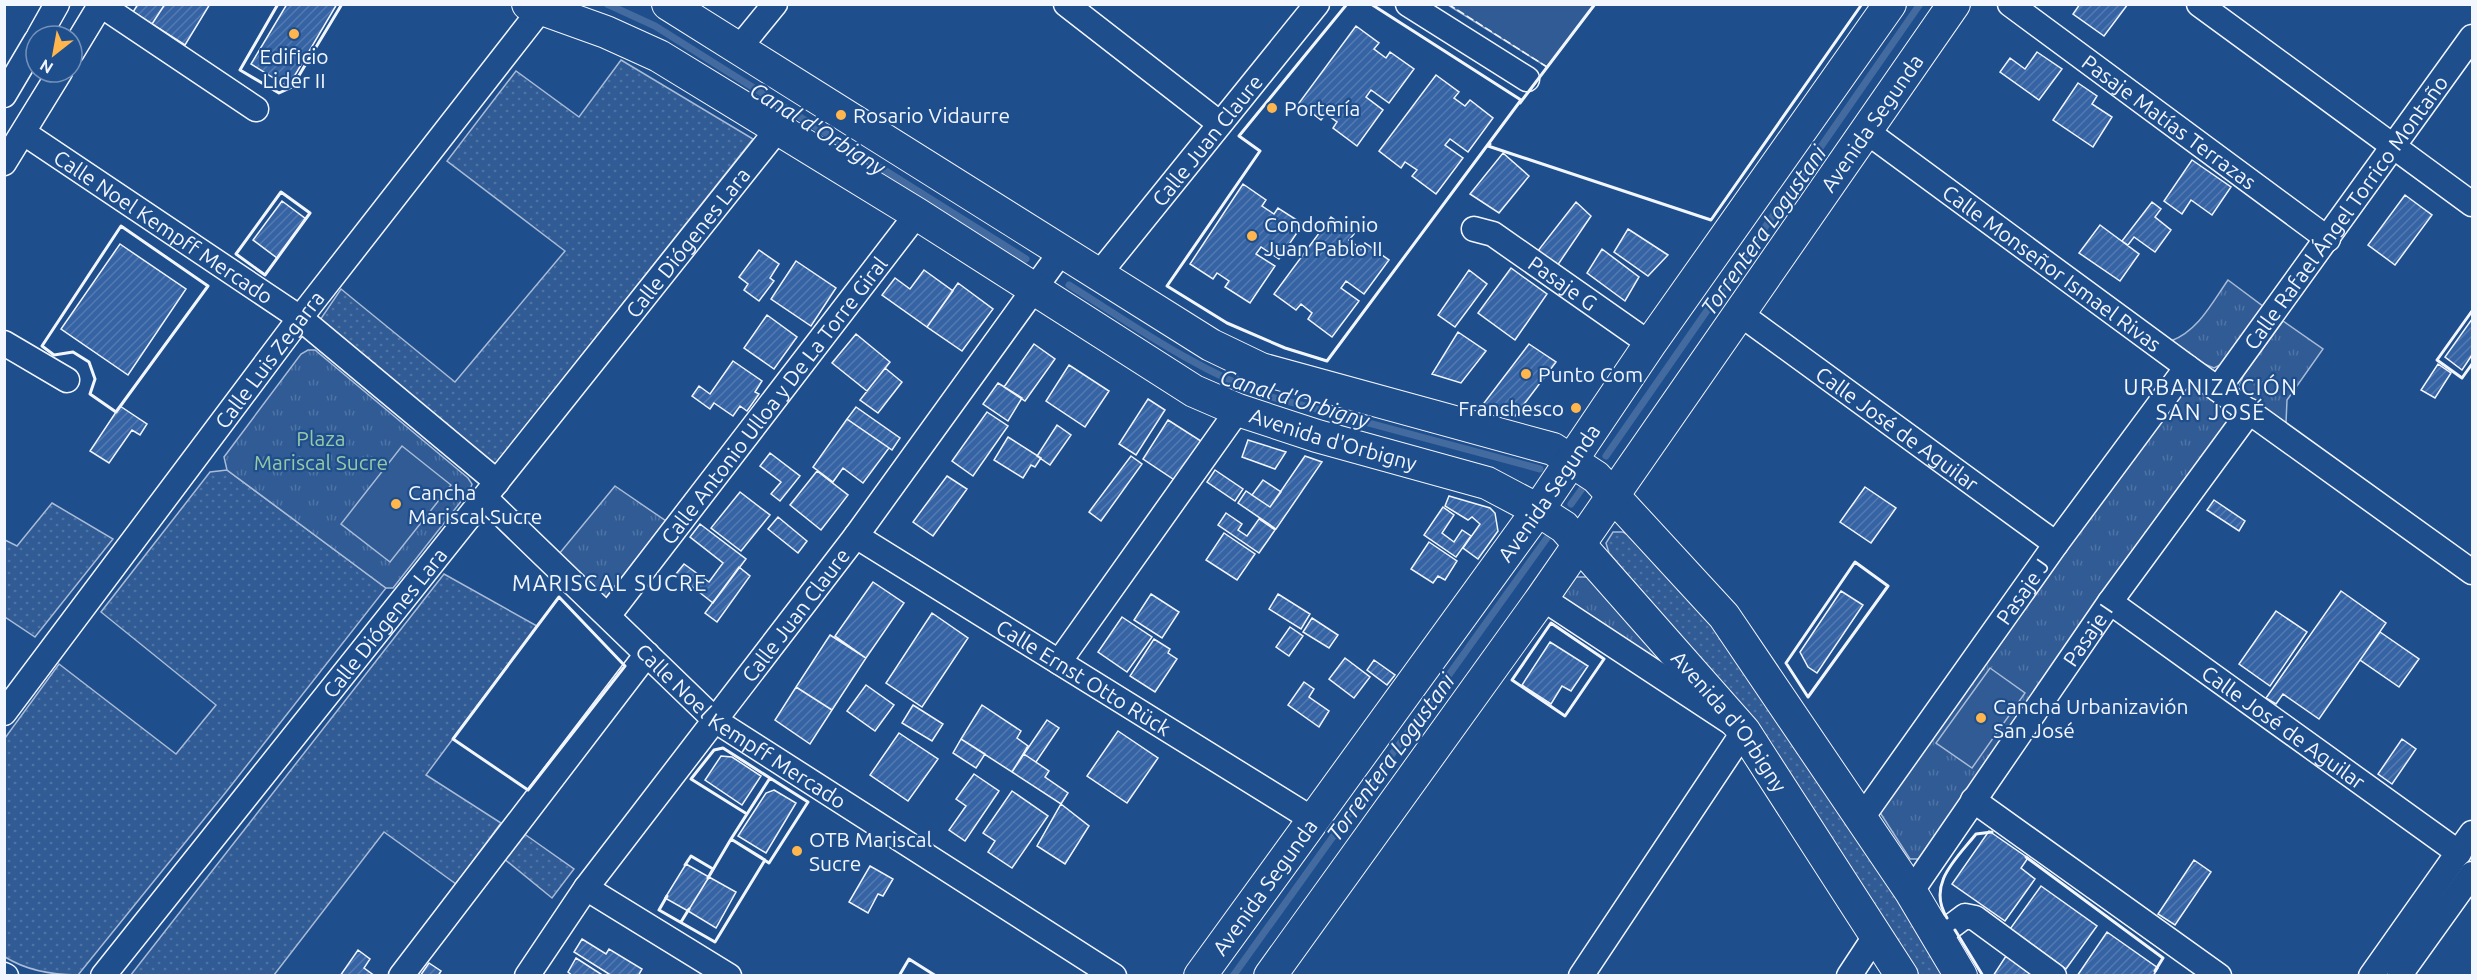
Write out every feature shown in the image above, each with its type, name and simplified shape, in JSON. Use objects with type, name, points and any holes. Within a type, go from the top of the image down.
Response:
[{"type":"main road","points":[[668,4],[1211,345],[1261,369],[1522,440],[1553,449],[1571,459],[1613,494],[1724,616],[1911,892],[1961,975]]},
{"type":"main road","name":"Avenida Segunda","points":[[1200,975],[1538,510],[1650,344],[1890,4]]},
{"type":"main road","name":"Avenida Segunda","points":[[1270,975],[1542,598],[1954,4]]},
{"type":"main road","name":"Avenida d'Orbigny","points":[[535,7],[606,32],[659,56],[917,214],[1194,391],[1238,410],[1317,436],[1486,483],[1538,510],[1579,542],[1744,731],[1902,975]]},
{"type":"street","points":[[46,24],[57,4]]},
{"type":"street","points":[[740,48],[775,4]]},
{"type":"street","points":[[1066,4],[1219,123]]},
{"type":"street","name":"Calle Juan Claure","points":[[1099,274],[1317,4]]},
{"type":"street","points":[[1408,4],[1527,79]]},
{"type":"street","name":"Pasaje Matías Terrazas","points":[[2010,4],[2328,238]]},
{"type":"street","points":[[2199,4],[2472,204]]},
{"type":"street","points":[[84,33],[101,5],[256,108]]},
{"type":"street","name":"Calle Luis Zegarra","points":[[4,712],[535,7]]},
{"type":"street","name":"Calle Rafael Ángel Torrico Montaño","points":[[2218,389],[2472,37]]},
{"type":"street","points":[[4,96],[24,61]]},
{"type":"street","points":[[4,163],[53,84]]},
{"type":"street","name":"Calle Noel Kempff Mercado","points":[[4,96],[29,124],[300,318],[491,490],[608,616],[716,721],[1114,975]]},
{"type":"street","name":"Calle Diógenes Lara","points":[[103,975],[778,129]]},
{"type":"street","name":"Calle Monseñor Ismael Rivas","points":[[1866,131],[2187,367],[2472,572]]},
{"type":"street","name":"Calle Antonio Ulloa y De La Torre Giral","points":[[608,616],[917,214]]},
{"type":"street","name":"Pasaje G","points":[[1474,229],[1493,234],[1650,344]]},
{"type":"street","name":"Calle Juan Claure","points":[[527,975],[586,888],[856,536],[1062,252]]},
{"type":"street","name":"Calle José de Aguilar","points":[[1739,313],[2056,544]]},
{"type":"street","points":[[4,343],[67,380]]},
{"type":"street","name":"Pasaje J","points":[[1861,819],[2056,544],[2187,367]]},
{"type":"street","points":[[1059,662],[1238,410]]},
{"type":"street","name":"Pasaje I","points":[[1911,892],[2110,602],[2250,411]]},
{"type":"street","name":"Calle Ernst Otto Rück","points":[[856,536],[1312,819]]},
{"type":"street","points":[[1542,598],[1744,731],[1581,975]]},
{"type":"street","name":"Calle José de Aguilar","points":[[2110,602],[2466,843]]},
{"type":"street","points":[[401,975],[647,654]]},
{"type":"street","points":[[1973,800],[2219,975]]},
{"type":"street","points":[[2371,975],[2466,843]]},
{"type":"street","points":[[2399,975],[2472,874]]},
{"type":"street","points":[[586,888],[729,975]]},
{"type":"street","points":[[1937,937],[1965,916],[1975,918],[2054,975]]},
{"type":"street","points":[[1849,975],[1876,934]]},
{"type":"green space","points":[[621,60],[753,139],[494,466],[320,320],[341,289],[455,382],[565,251],[447,161],[516,71],[579,117]]},
{"type":"green space","points":[[2228,280],[2264,307],[2222,364],[2214,368],[2204,364],[2171,341],[2197,323]]},
{"type":"green space","points":[[2283,321],[2323,349],[2287,400],[2286,423],[2244,393],[2240,385],[2243,376]]},
{"type":"green space","name":"Plaza Mariscal Sucre","points":[[308,350],[315,350],[468,478],[472,484],[470,490],[393,588],[386,588],[227,470],[224,457],[301,354]]},
{"type":"green space","points":[[2188,385],[2204,389],[2216,398],[2224,411],[2227,427],[1919,859],[1910,859],[1879,811],[2180,392]]},
{"type":"green space","points":[[227,470],[386,588],[226,792],[78,975],[49,973],[22,965],[5,957],[5,738],[59,664],[176,754],[216,705],[101,612],[210,472]]},
{"type":"green space","points":[[615,486],[666,521],[604,600],[559,554]]},
{"type":"green space","points":[[52,503],[113,539],[35,637],[5,617],[5,540],[17,546]]},
{"type":"green space","points":[[1613,532],[1623,532],[1639,541],[1713,620],[1899,900],[1944,975],[1917,975],[1751,717],[1609,553],[1606,543]]},
{"type":"green space","points":[[444,574],[537,626],[426,775],[501,823],[456,884],[384,832],[274,975],[130,976]]},
{"type":"green space","points":[[1575,577],[1587,577],[1596,583],[1663,659],[1652,658],[1560,598]]},
{"type":"green space","points":[[523,833],[574,869],[552,898],[503,858]]},
{"type":"shaded area","points":[[1595,4],[1547,67],[1448,5]]},
{"type":"shaded area","name":"Cancha Mariscal Sucre","points":[[402,446],[451,485],[390,562],[341,524]]},
{"type":"shaded area","name":"Cancha Urbanizavión San José","points":[[1990,668],[2025,693],[1972,768],[1936,743]]},
{"type":"building","points":[[138,4],[165,4],[152,24],[133,12]]},
{"type":"building","points":[[165,4],[210,4],[185,45],[152,24]]},
{"type":"building","name":"Edificio Lider II","points":[[287,4],[337,4],[288,87],[251,64]]},
{"type":"building","points":[[2080,4],[2128,4],[2104,36],[2073,14]]},
{"type":"building","points":[[1356,26],[1379,43],[1374,49],[1386,58],[1390,52],[1414,69],[1389,103],[1371,90],[1366,97],[1383,110],[1357,146],[1333,128],[1337,122],[1326,114],[1321,120],[1299,103]]},
{"type":"building","points":[[2037,52],[2062,69],[2039,100],[2000,72],[2010,58],[2025,69]]},
{"type":"building","name":"Condominio Juan Pablo II","points":[[1436,75],[1459,92],[1454,98],[1465,106],[1470,100],[1493,118],[1468,152],[1450,139],[1445,145],[1463,158],[1436,194],[1412,176],[1417,170],[1405,162],[1401,168],[1379,151]]},
{"type":"building","points":[[2078,83],[2097,96],[2092,104],[2112,117],[2093,147],[2053,120]]},
{"type":"building","points":[[1503,153],[1529,176],[1499,213],[1470,194]]},
{"type":"building","points":[[2192,160],[2231,187],[2212,215],[2191,200],[2182,214],[2164,201]]},
{"type":"building","name":"Condominio Juan Pablo II","points":[[1243,184],[1266,200],[1262,206],[1274,214],[1278,208],[1303,224],[1279,259],[1261,247],[1256,254],[1275,266],[1250,303],[1225,287],[1229,281],[1217,273],[1213,279],[1190,264]]},
{"type":"building","points":[[2405,195],[2432,215],[2395,265],[2368,245]]},
{"type":"building","points":[[282,201],[306,219],[277,258],[253,240]]},
{"type":"building","points":[[1576,202],[1591,216],[1557,266],[1537,252]]},
{"type":"building","points":[[2152,202],[2161,209],[2155,217],[2171,230],[2155,252],[2134,237],[2128,245],[2122,241]]},
{"type":"building","name":"Condominio Juan Pablo II","points":[[1331,217],[1354,234],[1349,240],[1361,249],[1365,243],[1389,260],[1364,294],[1346,281],[1341,288],[1359,301],[1332,337],[1308,319],[1312,313],[1301,304],[1296,310],[1274,294]]},
{"type":"building","points":[[2100,225],[2139,254],[2120,281],[2079,253]]},
{"type":"building","points":[[1628,229],[1668,255],[1648,276],[1614,252]]},
{"type":"building","points":[[120,244],[186,289],[128,375],[61,329]]},
{"type":"building","points":[[1602,249],[1639,277],[1625,301],[1587,273]]},
{"type":"building","points":[[759,250],[779,264],[770,278],[774,281],[759,301],[744,290],[748,284],[739,277]]},
{"type":"building","points":[[796,261],[836,288],[811,326],[771,299]]},
{"type":"building","points":[[1511,268],[1547,294],[1515,340],[1478,313]]},
{"type":"building","points":[[924,270],[953,291],[927,327],[882,295],[895,278],[910,289]]},
{"type":"building","points":[[1469,270],[1487,284],[1455,327],[1438,315]]},
{"type":"building","points":[[958,283],[993,309],[962,351],[927,327]]},
{"type":"building","points":[[767,315],[797,337],[774,369],[744,348]]},
{"type":"building","points":[[2472,319],[2472,355],[2462,370],[2445,357]]},
{"type":"building","points":[[1458,332],[1486,351],[1461,383],[1432,374]]},
{"type":"building","points":[[856,334],[890,362],[867,391],[832,363]]},
{"type":"building","points":[[1034,344],[1055,359],[1025,401],[1004,387]]},
{"type":"building","points":[[1529,344],[1556,362],[1515,416],[1502,407],[1481,407]]},
{"type":"building","points":[[733,361],[762,381],[755,392],[759,394],[747,411],[740,406],[733,416],[714,403],[710,409],[692,396],[699,386],[710,394]]},
{"type":"building","points":[[2438,364],[2451,373],[2435,398],[2421,390]]},
{"type":"building","points":[[1069,365],[1109,391],[1085,427],[1046,401]]},
{"type":"building","points":[[885,368],[902,382],[878,413],[860,400]]},
{"type":"building","points":[[998,383],[1022,398],[1008,421],[983,404]]},
{"type":"building","points":[[1148,399],[1165,410],[1136,455],[1119,444]]},
{"type":"building","points":[[120,406],[147,424],[140,435],[132,430],[109,463],[90,451]]},
{"type":"building","points":[[856,407],[900,438],[892,450],[847,419]]},
{"type":"building","points":[[987,412],[1008,426],[973,476],[952,461]]},
{"type":"building","points":[[847,419],[889,448],[863,483],[843,468],[833,482],[813,467]]},
{"type":"building","points":[[1168,420],[1204,443],[1179,483],[1143,459]]},
{"type":"building","points":[[1057,425],[1071,435],[1050,465],[1037,456]]},
{"type":"building","points":[[1008,437],[1041,458],[1035,467],[1031,465],[1023,478],[994,460]]},
{"type":"building","points":[[1248,440],[1286,452],[1275,469],[1242,457]]},
{"type":"building","points":[[770,453],[800,476],[780,501],[771,494],[781,482],[760,466]]},
{"type":"building","points":[[1131,456],[1142,464],[1101,521],[1089,512]]},
{"type":"building","points":[[1305,456],[1322,462],[1276,529],[1238,503],[1246,491],[1270,507]]},
{"type":"building","points":[[1215,470],[1243,489],[1235,501],[1207,482]]},
{"type":"building","points":[[817,471],[848,495],[821,530],[790,505]]},
{"type":"building","points":[[947,476],[967,489],[933,536],[913,522]]},
{"type":"building","points":[[1263,480],[1281,492],[1270,507],[1252,495]]},
{"type":"building","points":[[1865,487],[1896,508],[1871,543],[1840,522]]},
{"type":"building","points":[[740,492],[770,515],[741,551],[711,528]]},
{"type":"building","points":[[1449,496],[1490,508],[1495,513],[1498,531],[1478,559],[1463,548],[1480,524],[1472,517],[1468,520],[1445,506]]},
{"type":"building","points":[[2214,500],[2245,521],[2239,531],[2207,510]]},
{"type":"building","points":[[1443,507],[1454,515],[1442,533],[1454,542],[1462,530],[1471,536],[1456,557],[1424,535]]},
{"type":"building","points":[[1226,513],[1242,524],[1238,530],[1247,536],[1259,519],[1275,530],[1259,553],[1218,525]]},
{"type":"building","points":[[778,517],[807,541],[798,553],[768,529]]},
{"type":"building","points":[[700,524],[746,559],[713,603],[676,574],[684,564],[709,582],[723,563],[690,537]]},
{"type":"building","points":[[1224,533],[1255,554],[1237,580],[1206,560]]},
{"type":"building","points":[[1429,542],[1457,561],[1445,580],[1438,576],[1433,583],[1411,569]]},
{"type":"building","points":[[739,567],[750,576],[717,622],[705,613]]},
{"type":"building","points":[[873,582],[904,603],[866,658],[835,636]]},
{"type":"building","points":[[1841,591],[1863,605],[1817,673],[1808,667],[1800,652]]},
{"type":"building","points":[[2341,591],[2386,623],[2319,719],[2283,694],[2276,704],[2266,698]]},
{"type":"building","points":[[1151,594],[1179,612],[1162,638],[1134,620]]},
{"type":"building","points":[[1278,594],[1310,614],[1301,629],[1269,609]]},
{"type":"building","points":[[2276,611],[2307,632],[2270,686],[2239,664]]},
{"type":"building","points":[[932,613],[968,638],[922,707],[886,683]]},
{"type":"building","points":[[1122,617],[1152,637],[1127,672],[1098,652]]},
{"type":"building","points":[[1312,618],[1338,635],[1329,648],[1303,632]]},
{"type":"building","points":[[1290,627],[1303,636],[1289,656],[1276,647]]},
{"type":"building","points":[[2380,632],[2419,659],[2399,687],[2360,660]]},
{"type":"building","points":[[830,635],[866,658],[832,710],[796,687]]},
{"type":"building","points":[[1154,639],[1170,649],[1168,653],[1177,659],[1155,692],[1130,676]]},
{"type":"building","points":[[1550,642],[1588,666],[1571,691],[1562,686],[1551,704],[1522,685]]},
{"type":"building","points":[[1345,658],[1370,677],[1354,698],[1329,679]]},
{"type":"building","points":[[1374,660],[1395,675],[1387,685],[1367,670]]},
{"type":"building","points":[[1304,682],[1314,689],[1309,697],[1329,711],[1319,727],[1288,705]]},
{"type":"building","points":[[866,685],[894,705],[875,731],[847,711]]},
{"type":"building","points":[[796,687],[832,710],[810,744],[775,720]]},
{"type":"building","points":[[913,705],[943,724],[932,741],[902,723]]},
{"type":"building","points":[[982,705],[1021,731],[1017,738],[1028,746],[1012,772],[961,739]]},
{"type":"building","points":[[1047,720],[1059,728],[1036,762],[1024,754]]},
{"type":"building","points":[[1118,731],[1158,758],[1127,803],[1087,776]]},
{"type":"building","points":[[899,733],[938,759],[908,801],[870,775]]},
{"type":"building","points":[[961,739],[985,754],[976,768],[953,753]]},
{"type":"building","points":[[2402,739],[2416,749],[2392,784],[2378,774]]},
{"type":"building","points":[[1024,754],[1049,771],[1045,777],[1068,793],[1061,804],[1012,772]]},
{"type":"building","points":[[721,756],[732,757],[761,776],[742,805],[705,780]]},
{"type":"building","points":[[974,774],[999,791],[965,841],[949,830],[966,806],[956,799]]},
{"type":"building","points":[[774,790],[796,803],[766,853],[738,836],[766,793]]},
{"type":"building","points":[[1012,791],[1048,816],[1012,868],[988,852],[995,841],[983,833]]},
{"type":"building","points":[[1061,804],[1089,826],[1065,864],[1037,846]]},
{"type":"building","points":[[1989,831],[2028,858],[2021,868],[2035,879],[2005,921],[1952,884]]},
{"type":"building","points":[[2194,860],[2211,872],[2175,925],[2158,914]]},
{"type":"building","points":[[686,864],[709,877],[688,911],[665,898]]},
{"type":"building","points":[[870,866],[893,879],[883,896],[878,894],[868,913],[849,902]]},
{"type":"building","points":[[709,877],[736,892],[716,928],[688,911]]},
{"type":"building","points":[[2041,886],[2097,926],[2066,969],[2010,929]]},
{"type":"building","points":[[2107,932],[2158,968],[2153,976],[2077,976]]},
{"type":"building","points":[[582,939],[606,954],[609,949],[642,969],[638,976],[612,976],[574,952]]},
{"type":"building","points":[[358,950],[370,959],[364,968],[375,976],[340,976]]},
{"type":"building","points":[[2006,956],[2033,976],[1993,976]]},
{"type":"building","points":[[576,958],[604,976],[573,976],[568,972]]},
{"type":"building","points":[[429,963],[441,971],[438,976],[420,976]]},
{"type":"waterway","name":"Canal d'Orbigny","points":[[607,4],[655,26],[1026,259]]},
{"type":"waterway","name":"Torrentera Logustani","points":[[1606,456],[1920,4]]},
{"type":"waterway","name":"Canal d'Orbigny","points":[[1069,285],[1190,360],[1268,396],[1540,469]]},
{"type":"waterway","name":"Torrentera Logustani","points":[[1571,504],[1584,486]]},
{"type":"waterway","name":"Torrentera Logustani","points":[[1233,976],[1547,538]]},
{"type":"fence","points":[[1448,4],[1547,67]]},
{"type":"wall","points":[[278,4],[240,70],[279,93],[292,87],[342,4]]},
{"type":"wall","points":[[1347,4],[1239,136],[1260,151],[1167,286],[1227,323],[1285,348],[1327,361],[1521,100],[1371,4]]},
{"type":"wall","points":[[1520,103],[1595,4]]},
{"type":"wall","points":[[1490,144],[1488,146],[1711,220],[1862,4]]},
{"type":"wall","points":[[281,192],[310,213],[265,275],[236,254],[281,192]]},
{"type":"wall","points":[[121,226],[208,286],[116,412],[90,394],[95,379],[89,362],[73,352],[54,355],[42,346],[121,226]]},
{"type":"wall","points":[[2472,311],[2437,360],[2462,378],[2472,364]]},
{"type":"wall","points":[[1855,562],[1888,586],[1808,697],[1786,663],[1855,562]]},
{"type":"wall","points":[[559,597],[625,666],[528,790],[453,739],[559,597]]},
{"type":"wall","points":[[1551,623],[1604,659],[1565,716],[1512,680],[1551,623]]},
{"type":"wall","points":[[723,748],[770,778],[747,814],[691,779],[714,750],[723,748]]},
{"type":"wall","points":[[770,778],[808,802],[769,863],[731,839],[770,778]]},
{"type":"wall","points":[[1947,918],[1941,906],[1940,894],[1946,872],[1976,834],[1992,832]]},
{"type":"wall","points":[[667,896],[659,910],[715,942],[765,860],[731,839],[708,878]]},
{"type":"wall","points":[[685,865],[691,856],[713,869],[708,878]]},
{"type":"wall","points":[[2026,857],[2163,958],[2155,971]]},
{"type":"wall","points":[[681,922],[689,909]]},
{"type":"wall","points":[[681,922],[689,909]]},
{"type":"wall","points":[[1955,930],[1983,976]]},
{"type":"wall","points":[[899,976],[909,959],[936,976]]},
{"type":"place","name":"Edificio Lider II","points":[[294,34]]},
{"type":"place","name":"Portería","points":[[1272,108]]},
{"type":"place","name":"Rosario Vidaurre","points":[[841,115]]},
{"type":"place","name":"Condominio Juan Pablo II","points":[[1252,236]]},
{"type":"place","name":"Punto Com","points":[[1526,374]]},
{"type":"place","name":"Franchesco","points":[[1576,408]]},
{"type":"place","name":"Cancha Mariscal Sucre","points":[[396,504]]},
{"type":"place","name":"Cancha Urbanizavión San José","points":[[1981,718]]},
{"type":"place","name":"OTB Mariscal Sucre","points":[[797,851]]},
{"type":"district","name":"URBANIZACIÓN SAN JOSÉ","points":[[2211,398]]},
{"type":"district","name":"MARISCAL SUCRE","points":[[610,582]]}]
